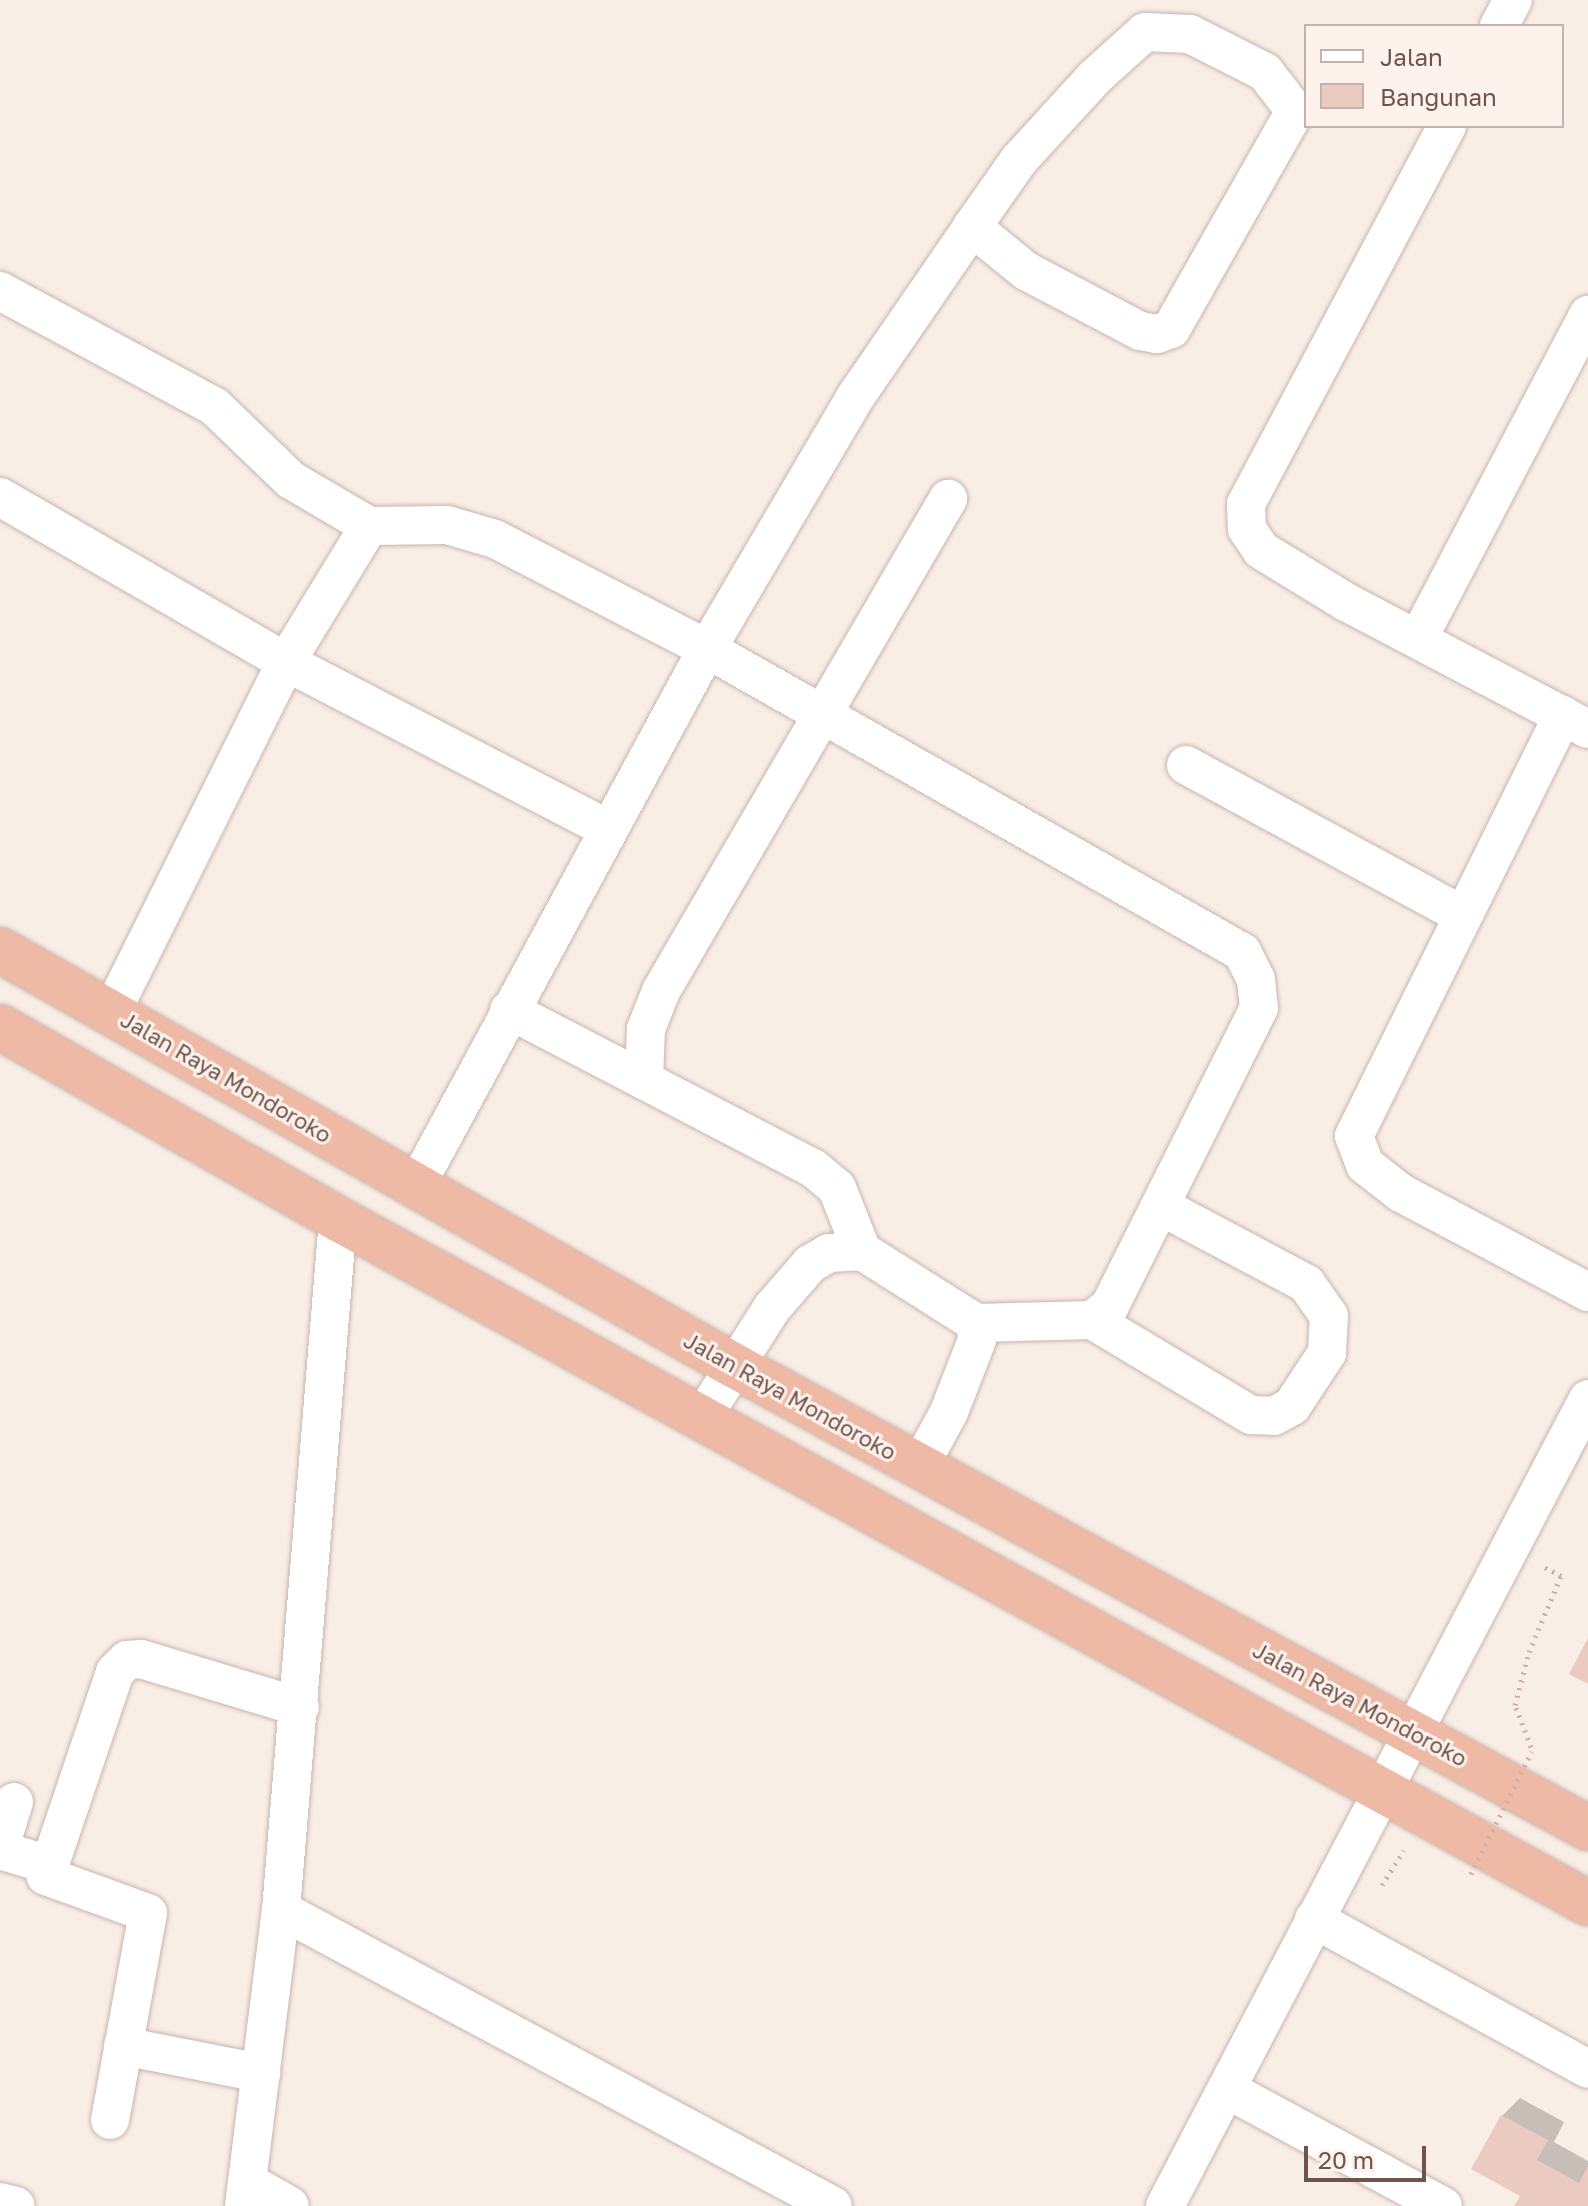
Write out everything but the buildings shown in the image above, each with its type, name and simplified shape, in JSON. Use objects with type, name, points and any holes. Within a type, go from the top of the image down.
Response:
[{"type":"highway","name":"Jalan Raya Mondoroko","points":[[0,950],[733,1365],[1588,1828]]},
{"type":"highway","points":[[0,1027],[338,1219],[704,1415],[1588,1903]]},
{"type":"highway","points":[[140,1105],[171,1045]]},
{"type":"street","points":[[1500,24],[1513,0]]},
{"type":"street","points":[[416,1186],[707,649],[856,396],[972,227],[1019,160],[1095,77],[1145,32],[1190,34],[1265,72],[1295,111],[1171,329],[1140,331],[1026,271],[972,227]]},
{"type":"street","points":[[1446,128],[1246,504],[1247,529],[1261,550],[1346,602],[1419,637],[1575,722],[1460,914],[1354,1136],[1365,1165],[1401,1193],[1588,1292]]},
{"type":"street","points":[[0,291],[214,406],[291,480],[369,526],[447,525],[495,539],[707,649],[1242,952],[1256,980],[1259,1008],[1130,1274],[1110,1306],[1092,1320]]},
{"type":"street","points":[[1419,637],[1588,315]]},
{"type":"street","points":[[0,497],[286,662],[608,829]]},
{"type":"street","points":[[644,1080],[646,1029],[661,991],[948,499]]},
{"type":"street","points":[[112,1011],[286,662],[369,526]]},
{"type":"street","points":[[1186,765],[1460,914]]},
{"type":"street","points":[[509,1010],[827,1178],[837,1188],[862,1251]]},
{"type":"street","points":[[704,1415],[733,1365],[810,1264],[829,1253],[862,1251],[976,1323],[1092,1320],[1251,1415],[1274,1416],[1292,1406],[1327,1353],[1329,1316],[1307,1284],[1162,1207]]},
{"type":"street","points":[[290,2206],[246,2194],[281,1910],[338,1219]]},
{"type":"street","points":[[919,1467],[949,1412],[977,1340],[976,1323]]},
{"type":"street","points":[[1165,2206],[1230,2091],[1380,1789],[1511,1549],[1588,1399]]},
{"type":"street","points":[[110,2120],[148,1913],[50,1879],[49,1865],[115,1672],[127,1660],[141,1659],[300,1707]]},
{"type":"street","points":[[14,1802],[0,1849],[49,1865]]},
{"type":"street","points":[[281,1910],[833,2206]]},
{"type":"street","points":[[1314,1919],[1588,2069]]},
{"type":"street","points":[[123,2046],[261,2073]]},
{"type":"street","points":[[1230,2091],[1443,2206]]},
{"type":"street","points":[[0,2202],[16,2206]]},
{"type":"path","points":[[1471,1874],[1532,1751],[1515,1705],[1529,1652],[1561,1576],[1511,1549]]}]
